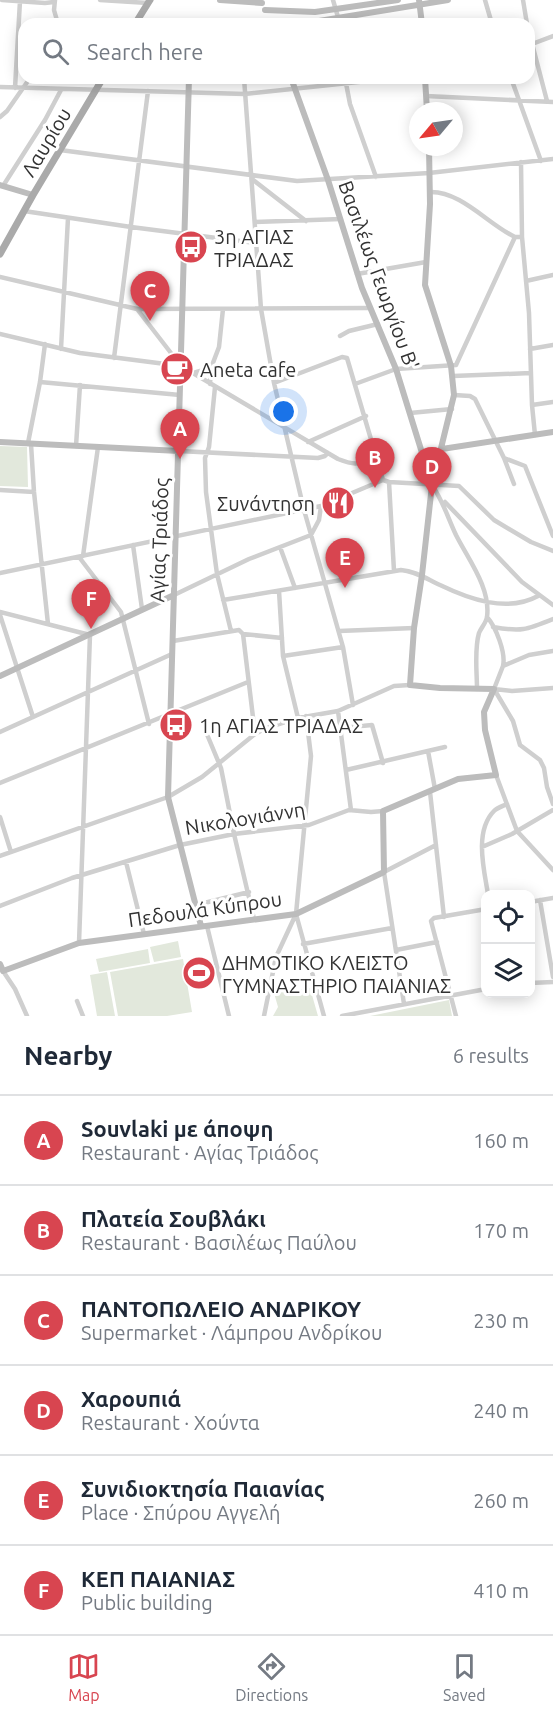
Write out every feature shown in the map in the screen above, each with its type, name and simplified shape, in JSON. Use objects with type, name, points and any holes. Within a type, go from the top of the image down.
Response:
[{"type":"main road","points":[[139,18],[149,2]]},
{"type":"main road","name":"Λαυρίου","points":[[0,255],[100,84]]},
{"type":"street","points":[[2,0],[45,3],[55,1],[57,18]]},
{"type":"street","points":[[99,0],[149,2]]},
{"type":"street","points":[[220,0],[262,1],[268,18]]},
{"type":"street","points":[[333,0],[339,18]]},
{"type":"street","points":[[265,10],[298,13],[337,10],[398,0]]},
{"type":"street","points":[[353,18],[420,2],[447,0]]},
{"type":"street","points":[[485,0],[490,18]]},
{"type":"street","points":[[523,0],[526,18]]},
{"type":"street","points":[[19,18],[20,1]]},
{"type":"street","points":[[420,2],[422,18]]},
{"type":"street","points":[[15,88],[18,36]]},
{"type":"street","points":[[535,43],[553,36]]},
{"type":"street","points":[[535,55],[547,101]]},
{"type":"street","points":[[0,117],[26,84]]},
{"type":"street","name":"Αγίας Τριάδος","points":[[189,84],[168,797],[196,905],[204,926]]},
{"type":"street","points":[[244,84],[261,309],[284,429],[304,510],[339,630],[353,705]]},
{"type":"street","name":"Βασιλέως Γεωργίου Β'","points":[[293,84],[328,180],[357,274],[396,369],[432,486]]},
{"type":"street","points":[[0,87],[245,94],[324,84]]},
{"type":"street","points":[[347,84],[350,104],[376,177]]},
{"type":"street","points":[[425,84],[426,102]]},
{"type":"street","points":[[513,84],[541,161]]},
{"type":"street","points":[[33,195],[2,185],[45,120],[61,90]]},
{"type":"street","points":[[114,358],[148,91]]},
{"type":"street","points":[[426,96],[553,102]]},
{"type":"street","points":[[60,150],[252,177],[297,181],[429,173],[553,159]]},
{"type":"street","points":[[410,685],[414,628],[432,486],[454,395],[451,366],[425,285],[430,192],[429,156]]},
{"type":"street","points":[[521,162],[522,237],[530,349],[531,405],[535,435]]},
{"type":"street","points":[[252,177],[306,220]]},
{"type":"street","points":[[430,192],[445,194],[475,210],[500,229],[515,237],[522,237]]},
{"type":"street","points":[[24,211],[256,243]]},
{"type":"street","points":[[61,349],[68,218]]},
{"type":"street","points":[[255,222],[341,219]]},
{"type":"street","points":[[355,384],[396,369],[451,366],[459,363],[515,237]]},
{"type":"street","points":[[357,274],[426,262]]},
{"type":"street","points":[[526,281],[553,275]]},
{"type":"street","points":[[0,277],[137,309],[370,308]]},
{"type":"street","points":[[137,309],[181,366],[210,384],[284,429],[352,465],[375,454]]},
{"type":"street","points":[[210,384],[211,369],[219,347],[223,309]]},
{"type":"street","points":[[340,336],[349,331],[378,324]]},
{"type":"street","points":[[0,334],[61,349],[181,366]]},
{"type":"street","points":[[45,344],[30,443],[48,624]]},
{"type":"street","points":[[530,349],[553,345]]},
{"type":"street","points":[[274,383],[342,357],[347,358],[366,416],[375,454],[386,481],[394,571]]},
{"type":"street","points":[[193,373],[211,369]]},
{"type":"street","points":[[453,376],[531,374]]},
{"type":"street","points":[[40,382],[180,395]]},
{"type":"street","points":[[76,446],[80,385]]},
{"type":"street","points":[[215,387],[213,420],[205,458],[206,492],[217,574],[231,631]]},
{"type":"street","points":[[454,395],[474,398],[504,458],[514,484]]},
{"type":"street","points":[[531,405],[553,402]]},
{"type":"street","points":[[410,413],[452,409]]},
{"type":"street","points":[[308,442],[366,416]]},
{"type":"street","points":[[442,448],[553,432]]},
{"type":"street","points":[[0,442],[318,458],[328,453]]},
{"type":"street","points":[[98,447],[81,556],[121,612],[148,724]]},
{"type":"street","points":[[504,458],[525,466],[553,536]]},
{"type":"street","points":[[0,573],[321,506],[386,481],[432,486],[459,486],[494,520],[531,542],[553,551]]},
{"type":"street","points":[[432,486],[515,575],[538,596],[553,605]]},
{"type":"street","points":[[0,490],[34,492]]},
{"type":"street","points":[[442,499],[456,534],[481,583],[487,617],[493,627],[504,661],[484,712],[485,730],[496,774],[517,831],[553,870]]},
{"type":"street","points":[[0,676],[217,574],[311,535],[321,514],[321,506]]},
{"type":"street","points":[[133,545],[142,609]]},
{"type":"street","points":[[280,547],[295,588]]},
{"type":"street","points":[[224,600],[408,570],[486,602],[503,604],[523,602],[538,596]]},
{"type":"street","points":[[279,591],[283,656],[298,718]]},
{"type":"street","points":[[33,717],[0,613],[90,635]]},
{"type":"street","points":[[477,689],[478,636],[487,617]]},
{"type":"street","points":[[493,627],[513,631],[522,630],[553,619]]},
{"type":"street","points":[[339,630],[414,628]]},
{"type":"street","points":[[173,640],[231,631],[282,638]]},
{"type":"street","points":[[243,634],[255,734]]},
{"type":"street","points":[[79,943],[90,635]]},
{"type":"street","points":[[283,656],[343,647]]},
{"type":"street","points":[[502,666],[529,655],[553,651]]},
{"type":"street","points":[[0,732],[172,654]]},
{"type":"street","points":[[0,783],[170,716],[248,682]]},
{"type":"street","points":[[0,856],[168,797],[202,777],[255,734],[266,728],[306,716],[338,711],[394,686],[512,691],[553,688]]},
{"type":"street","points":[[494,689],[513,721],[520,745],[540,760],[553,804]]},
{"type":"street","points":[[338,711],[351,810]]},
{"type":"street","points":[[306,716],[310,756],[296,914],[324,1016]]},
{"type":"street","points":[[341,728],[372,725],[383,763]]},
{"type":"street","points":[[206,732],[220,764],[255,919]]},
{"type":"street","points":[[346,770],[445,747]]},
{"type":"street","points":[[428,751],[444,917]]},
{"type":"street","name":"Νικολογιάννη","points":[[0,906],[81,876],[180,845],[234,834],[319,823],[351,810],[383,811],[458,779],[496,774]]},
{"type":"street","points":[[487,890],[482,862],[483,833],[494,812],[507,804]]},
{"type":"street","points":[[483,847],[553,810]]},
{"type":"street","points":[[383,811],[384,872],[404,1004]]},
{"type":"street","points":[[0,817],[11,852]]},
{"type":"street","name":"Πεδουλά Κύπρου","points":[[3,971],[79,943],[296,914],[436,845]]},
{"type":"street","points":[[126,862],[144,934]]},
{"type":"street","points":[[196,905],[249,892]]},
{"type":"street","points":[[535,901],[553,897]]},
{"type":"street","points":[[540,900],[553,977]]},
{"type":"street","points":[[456,1016],[431,923],[434,918],[481,910]]},
{"type":"street","points":[[264,1016],[276,957],[296,914]]},
{"type":"street","points":[[204,926],[230,1016]]},
{"type":"street","points":[[303,944],[392,928]]},
{"type":"street","points":[[396,950],[437,942]]},
{"type":"street","points":[[0,964],[27,1016]]},
{"type":"street","points":[[535,984],[553,982]]},
{"type":"street","points":[[342,1016],[481,989]]},
{"type":"street","points":[[77,1002],[83,1016]]},
{"type":"shaded area","points":[[0,446],[27,447],[28,487],[0,486]]},
{"type":"shaded area","points":[[178,941],[181,957],[154,962],[150,947]]},
{"type":"shaded area","points":[[148,949],[150,963],[99,972],[96,959]]},
{"type":"shaded area","points":[[183,959],[192,1012],[167,1016],[118,1016],[110,972]]},
{"type":"shaded area","points":[[107,972],[115,1016],[97,1016],[90,975]]},
{"type":"shaded area","points":[[310,988],[318,1016],[273,1016],[278,1007],[274,993]]},
{"type":"shaded area","points":[[449,1000],[452,1016],[370,1016]]},
{"type":"place","name":"3η ΑΓΙΑΣ ΤΡΙΑΔΑΣ","points":[[191,247]]},
{"type":"place","name":"ΠΑΝΤΟΠΩΛΕΙΟ ΑΝΔΡΙΚΟΥ","points":[[150,321]]},
{"type":"place","name":"Aneta cafe","points":[[177,369]]},
{"type":"place","name":"Souvlaki με άποψη","points":[[180,459]]},
{"type":"place","name":"Πλατεία Σουβλάκι","points":[[375,488]]},
{"type":"place","name":"Χαρουπιά","points":[[432,497]]},
{"type":"place","name":"Συνάντηση","points":[[338,503]]},
{"type":"place","name":"Συνιδιοκτησία Παιανίας","points":[[345,588]]},
{"type":"place","name":"ΚΕΠ ΠΑΙΑΝΙΑΣ","points":[[91,629]]},
{"type":"place","name":"1η ΑΓΙΑΣ ΤΡΙΑΔΑΣ","points":[[176,725]]},
{"type":"place","name":"ΔΗΜΟΤΙΚΟ ΚΛΕΙΣΤΟ ΓΥΜΝΑΣΤΗΡΙΟ ΠΑΙΑΝΙΑΣ","points":[[199,973]]}]
